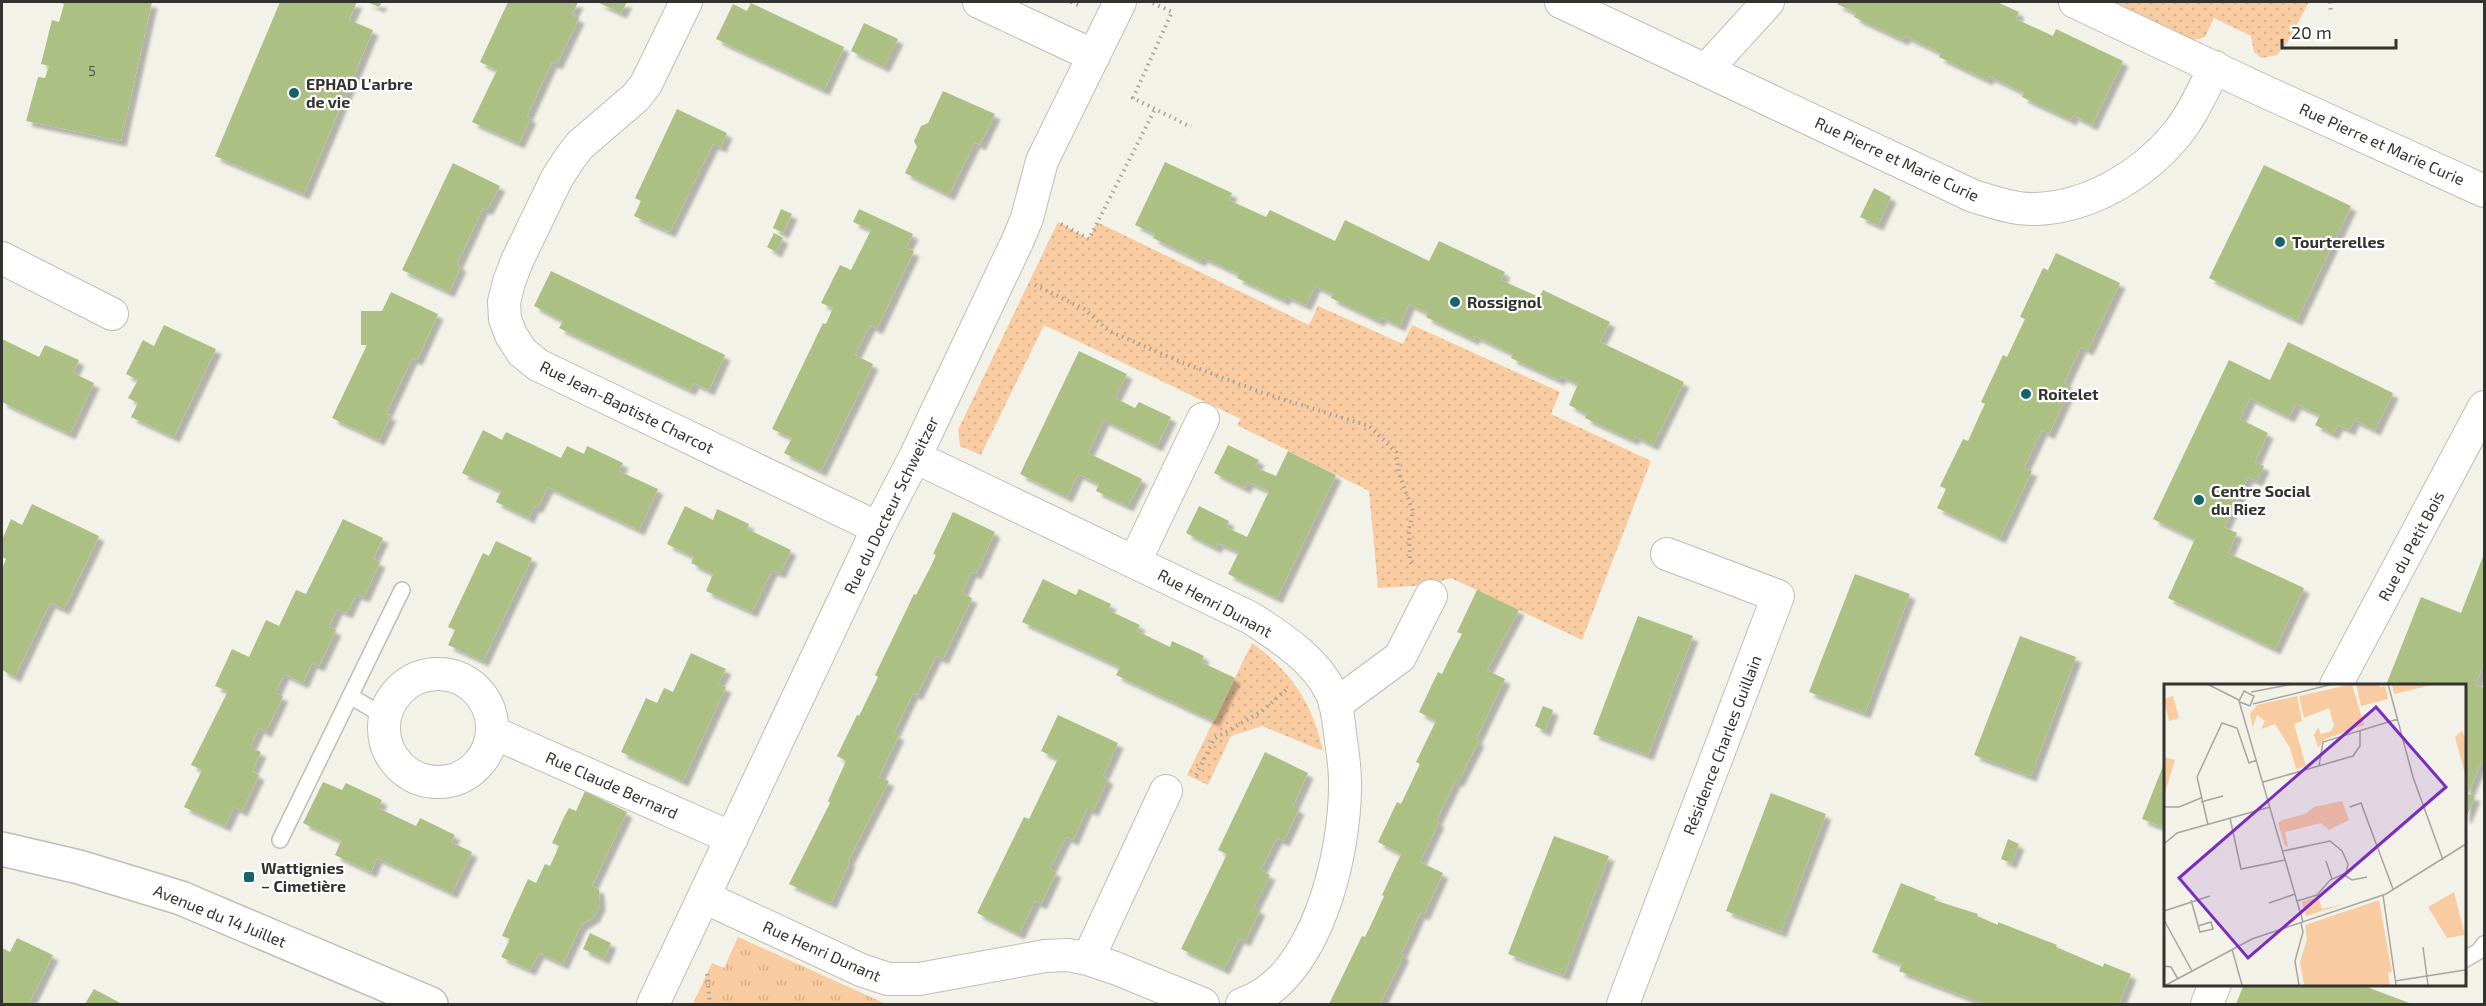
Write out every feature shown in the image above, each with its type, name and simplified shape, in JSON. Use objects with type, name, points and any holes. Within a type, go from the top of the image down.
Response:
[{"type":"street","name":"Rue Jean-Baptiste Charcot","points":[[686,2],[646,84],[636,97],[580,146],[557,178],[508,282],[504,302],[511,335],[522,352],[538,365],[878,528]]},
{"type":"street","points":[[979,2],[1094,56]]},
{"type":"street","name":"Rue du Docteur Schweitzer","points":[[653,1005],[878,528],[915,458],[1018,240],[1027,218],[1042,161],[1120,2]]},
{"type":"street","name":"Rue Pierre et Marie Curie","points":[[1561,2],[1973,196],[2014,207],[2034,209],[2079,201],[2103,192],[2144,165],[2176,135],[2215,67]]},
{"type":"street","points":[[1706,70],[1768,2]]},
{"type":"street","name":"Rue Pierre et Marie Curie","points":[[2075,2],[2484,190]]},
{"type":"street","points":[[2,258],[112,314]]},
{"type":"street","name":"Rue du Petit Bois","points":[[2337,684],[2484,407]]},
{"type":"street","points":[[1135,561],[1203,419]]},
{"type":"street","name":"Rue Henri Dunant","points":[[915,458],[1251,618],[1282,638],[1317,673],[1331,692],[1338,717],[1346,780],[1339,851],[1331,880],[1316,923],[1285,977],[1270,991],[1242,1005]]},
{"type":"street","name":"Résidence Charles Guillain","points":[[1623,1005],[1778,596],[1667,554]]},
{"type":"street","points":[[1335,705],[1400,657],[1431,596]]},
{"type":"street","points":[[437,674],[455,676],[471,684],[484,698],[491,714],[492,732],[488,750],[478,765],[464,776],[447,782],[429,782],[412,776],[398,765],[388,751],[384,733],[384,716],[392,699],[403,685],[419,676],[437,674]]},
{"type":"street","name":"Rue Claude Bernard","points":[[492,732],[732,838]]},
{"type":"street","points":[[1088,959],[1166,791]]},
{"type":"street","name":"Avenue du 14 Juillet","points":[[2,849],[79,867],[181,898],[431,1005]]},
{"type":"street","name":"Rue Henri Dunant","points":[[704,897],[861,970],[888,979],[919,979],[1068,955],[1088,959],[1203,1005]]},
{"type":"street","points":[[2207,1005],[2215,985]]},
{"type":"lane","points":[[280,840],[402,590]]},
{"type":"lane","points":[[350,696],[384,716]]},
{"type":"lane","points":[[2465,959],[2479,951],[2484,944]]},
{"type":"path","points":[[1151,2],[1172,12],[1133,98],[1191,127]]},
{"type":"path","points":[[2330,2],[2331,15]]},
{"type":"path","points":[[1058,222],[1089,239],[1155,109]]},
{"type":"path","points":[[1029,283],[1084,309],[1109,331],[1263,393],[1369,426],[1396,452],[1399,474],[1413,511],[1409,529],[1410,561],[1420,578],[1430,585],[1431,596]]},
{"type":"path","points":[[1166,791],[1192,784],[1214,739],[1262,711],[1286,691],[1317,673]]},
{"type":"green space","points":[[2114,2],[2309,2],[2287,43],[2277,55],[2261,58],[2254,52],[2251,36],[2214,18],[2205,37],[2194,40]]},
{"type":"green space","points":[[1058,222],[1089,239],[1097,222],[1309,325],[1318,306],[1403,344],[1412,325],[1560,392],[1551,414],[1651,461],[1582,640],[1451,578],[1430,585],[1378,588],[1369,491],[1237,425],[1241,419],[1044,325],[981,455],[960,446],[958,430]]},
{"type":"green space","points":[[1252,643],[1289,677],[1298,690],[1313,718],[1323,751],[1262,726],[1231,736],[1208,785],[1187,775]]},
{"type":"green space","points":[[738,937],[884,1003],[693,1004],[712,963],[724,968]]},
{"type":"building","points":[[59,2],[152,2],[121,141],[26,121],[38,77],[45,78],[49,66],[41,64],[52,20],[59,22],[64,4]]},
{"type":"building","name":"EPHAD L'arbre de vie","points":[[280,2],[357,2],[349,20],[373,30],[304,194],[215,156]]},
{"type":"building","points":[[367,2],[382,2],[379,7]]},
{"type":"building","points":[[508,2],[578,2],[572,15],[579,18],[557,64],[552,62],[527,116],[531,118],[519,143],[472,122],[497,70],[480,62]]},
{"type":"building","points":[[597,2],[627,2],[621,13]]},
{"type":"building","points":[[1839,2],[1997,2],[2019,12],[2016,19],[2053,36],[2056,29],[2123,61],[2092,125],[2073,115],[2071,120],[2022,97],[2024,93],[1989,76],[1987,80],[1939,57],[1941,53],[1905,36],[1903,40],[1854,17],[1856,13],[1837,4]]},
{"type":"building","points":[[751,3],[844,47],[824,90],[716,39],[733,4],[747,11]]},
{"type":"building","points":[[864,23],[898,39],[884,67],[851,51]]},
{"type":"building","points":[[943,91],[995,114],[980,145],[975,142],[949,195],[905,173],[917,147],[914,141],[921,126],[928,123]]},
{"type":"building","points":[[677,109],[727,133],[721,147],[713,144],[670,232],[634,216],[641,201],[635,198]]},
{"type":"building","name":"Rossignol","points":[[1165,162],[1232,193],[1229,200],[1266,217],[1270,210],[1335,241],[1345,220],[1429,261],[1439,241],[1505,272],[1501,280],[1539,297],[1543,290],[1610,322],[1600,342],[1684,382],[1653,445],[1635,436],[1633,440],[1585,418],[1587,414],[1569,405],[1578,384],[1561,376],[1559,380],[1511,358],[1513,354],[1475,336],[1474,340],[1426,317],[1428,313],[1409,304],[1400,326],[1381,317],[1379,321],[1331,298],[1333,294],[1315,286],[1306,305],[1286,296],[1284,300],[1237,278],[1239,274],[1202,257],[1200,261],[1153,238],[1155,234],[1135,225]]},
{"type":"building","points":[[453,163],[500,186],[487,210],[483,208],[457,264],[461,266],[449,292],[402,270]]},
{"type":"building","name":"Tourterelles","points":[[2264,165],[2351,206],[2297,320],[2209,278]]},
{"type":"building","points":[[1874,188],[1891,197],[1878,225],[1860,217]]},
{"type":"building","points":[[781,209],[792,214],[783,233],[773,228]]},
{"type":"building","points":[[859,209],[913,234],[906,248],[914,251],[877,329],[870,325],[855,355],[873,364],[821,471],[784,453],[792,438],[772,429],[823,323],[826,324],[833,308],[821,303],[840,265],[851,270],[871,230],[853,222]]},
{"type":"building","points":[[774,233],[783,238],[776,252],[767,247]]},
{"type":"building","name":"Roitelet","points":[[2056,253],[2120,283],[2088,350],[2081,347],[2064,383],[2071,387],[2049,434],[2042,430],[2024,468],[2032,471],[2000,538],[1937,508],[1946,489],[1940,486],[1963,439],[1968,441],[1985,404],[1981,402],[2003,355],[2007,357],[2025,319],[2020,317],[2043,268],[2048,270]]},
{"type":"building","points":[[551,271],[725,355],[709,390],[694,383],[690,390],[559,328],[563,321],[534,306]]},
{"type":"building","points":[[391,292],[438,314],[417,360],[412,358],[386,414],[391,415],[379,440],[332,418],[367,345],[361,345],[361,311],[382,311]]},
{"type":"building","points":[[164,325],[216,349],[174,437],[131,417],[138,403],[128,398],[138,380],[126,374],[143,340],[154,346]]},
{"type":"building","points":[[2,339],[39,357],[45,345],[79,360],[73,373],[94,383],[70,434],[2,402]]},
{"type":"building","name":"Centre Social du Riez","points":[[2288,342],[2393,393],[2375,430],[2354,420],[2350,430],[2338,425],[2333,434],[2315,425],[2320,415],[2296,404],[2289,417],[2250,398],[2240,419],[2268,433],[2255,462],[2264,466],[2257,481],[2248,477],[2224,527],[2237,533],[2228,553],[2304,588],[2275,649],[2168,598],[2195,539],[2153,519],[2229,360],[2270,380]]},
{"type":"building","points":[[1079,351],[1127,374],[1115,398],[1135,408],[1139,402],[1171,417],[1157,446],[1104,420],[1088,453],[1142,479],[1128,506],[1096,491],[1099,484],[1078,474],[1067,497],[1020,474]]},
{"type":"building","points":[[483,430],[502,440],[506,432],[561,458],[567,446],[584,454],[587,446],[623,463],[619,471],[658,489],[639,530],[548,487],[537,508],[534,506],[529,518],[496,502],[501,491],[462,473]]},
{"type":"building","points":[[1228,445],[1259,460],[1255,467],[1276,476],[1288,451],[1336,475],[1277,598],[1228,574],[1239,552],[1218,543],[1216,548],[1186,533],[1199,506],[1229,521],[1226,527],[1247,537],[1269,491],[1248,482],[1245,488],[1214,473]]},
{"type":"building","points":[[32,504],[99,536],[64,609],[50,603],[15,677],[2,670],[2,569],[6,559],[2,557],[2,540],[11,519],[22,525]]},
{"type":"building","points":[[685,506],[713,520],[717,509],[749,524],[747,529],[791,550],[780,573],[772,570],[752,612],[706,591],[713,574],[691,563],[694,557],[667,544]]},
{"type":"building","points":[[953,512],[995,532],[976,574],[971,572],[962,593],[972,598],[943,659],[936,656],[917,695],[913,693],[894,733],[899,735],[879,777],[889,781],[848,861],[850,862],[831,903],[789,884],[830,803],[828,801],[846,761],[837,756],[878,677],[875,675],[914,594],[916,595],[931,566],[936,555],[933,554]]},
{"type":"building","points":[[343,519],[383,538],[373,559],[380,562],[364,597],[356,594],[347,613],[337,609],[329,627],[336,630],[319,666],[312,663],[303,683],[284,674],[275,693],[283,696],[266,732],[259,728],[250,747],[261,752],[252,771],[259,775],[242,811],[234,807],[225,826],[184,807],[202,770],[191,765],[228,691],[215,686],[232,649],[249,657],[266,620],[279,626],[296,590],[306,594]]},
{"type":"building","points":[[496,541],[532,558],[483,661],[448,645],[455,630],[448,627],[483,553],[489,556]]},
{"type":"building","points":[[2484,554],[2484,662],[2476,685],[2484,688],[2484,763],[2481,762],[2468,794],[2475,796],[2466,818],[2465,684],[2386,684],[2421,597],[2461,613]]},
{"type":"building","points":[[1855,574],[1910,594],[1865,713],[1809,692]]},
{"type":"building","points":[[1043,579],[1076,595],[1079,589],[1111,604],[1108,610],[1140,625],[1137,631],[1170,647],[1172,641],[1196,652],[1204,656],[1201,662],[1235,678],[1214,721],[1116,675],[1120,667],[1022,622]]},
{"type":"building","points":[[1477,590],[1519,610],[1487,670],[1505,679],[1476,739],[1479,741],[1436,821],[1439,822],[1420,862],[1443,873],[1424,915],[1420,913],[1401,954],[1404,955],[1380,1004],[1329,1004],[1362,936],[1365,937],[1401,854],[1378,842],[1397,802],[1401,804],[1420,764],[1416,762],[1436,721],[1419,712],[1438,672],[1442,674],[1462,634],[1457,632]]},
{"type":"building","points":[[1638,616],[1693,636],[1648,755],[1593,734]]},
{"type":"building","points":[[2020,636],[2076,657],[2031,776],[1974,755]]},
{"type":"building","points":[[691,653],[726,669],[718,684],[726,687],[683,781],[621,752],[646,698],[657,703],[664,688],[673,692]]},
{"type":"building","points":[[1543,706],[1553,710],[1545,731],[1535,726]]},
{"type":"building","points":[[1058,715],[1118,743],[1103,776],[1108,779],[1093,811],[1087,808],[1073,840],[1066,837],[1050,869],[1056,872],[1045,896],[1041,904],[1035,901],[1019,934],[977,913],[1024,817],[1029,819],[1058,759],[1041,751]]},
{"type":"building","points":[[1265,752],[1308,773],[1293,806],[1299,809],[1284,841],[1277,838],[1261,870],[1270,875],[1254,907],[1260,910],[1245,941],[1239,938],[1224,969],[1181,949],[1227,854],[1218,850]]},
{"type":"building","points":[[2164,764],[2164,828],[2142,819]]},
{"type":"building","points":[[323,782],[342,790],[346,783],[382,800],[378,808],[416,826],[420,818],[455,835],[451,842],[472,852],[452,893],[377,858],[371,872],[335,855],[341,841],[303,823]]},
{"type":"building","points":[[585,791],[627,812],[592,886],[599,889],[600,905],[594,917],[581,925],[563,964],[539,953],[530,970],[501,957],[510,939],[502,936],[528,879],[536,883],[545,864],[550,866],[559,846],[552,843],[564,817],[569,808],[576,811]]},
{"type":"building","points":[[1771,793],[1826,814],[1781,932],[1726,911]]},
{"type":"building","points":[[1554,836],[1609,856],[1564,975],[1508,954]]},
{"type":"building","points":[[2008,839],[2019,844],[2011,863],[2001,859]]},
{"type":"building","points":[[1901,883],[1936,897],[1934,900],[1978,914],[1977,916],[1998,925],[1998,922],[2057,945],[2056,947],[2103,967],[2104,963],[2131,974],[2119,1004],[1985,1004],[1899,971],[1902,964],[1872,952]]},
{"type":"building","points":[[590,933],[611,943],[604,959],[583,949]]},
{"type":"building","points":[[17,938],[53,955],[29,1004],[2,1004],[2,948],[10,952]]},
{"type":"building","points":[[2244,985],[2362,985],[2412,1004],[2236,1004]]},
{"type":"building","points":[[94,989],[122,1004],[85,1004]]},
{"type":"place","name":"EPHAD L'arbre de vie","points":[[294,93]]},
{"type":"place","name":"Tourterelles","points":[[2280,242]]},
{"type":"place","name":"Rossignol","points":[[1455,302]]},
{"type":"place","name":"Roitelet","points":[[2026,394]]},
{"type":"place","name":"Centre Social du Riez","points":[[2199,500]]},
{"type":"place","name":"Wattignies – Cimetière","points":[[249,877]]}]
